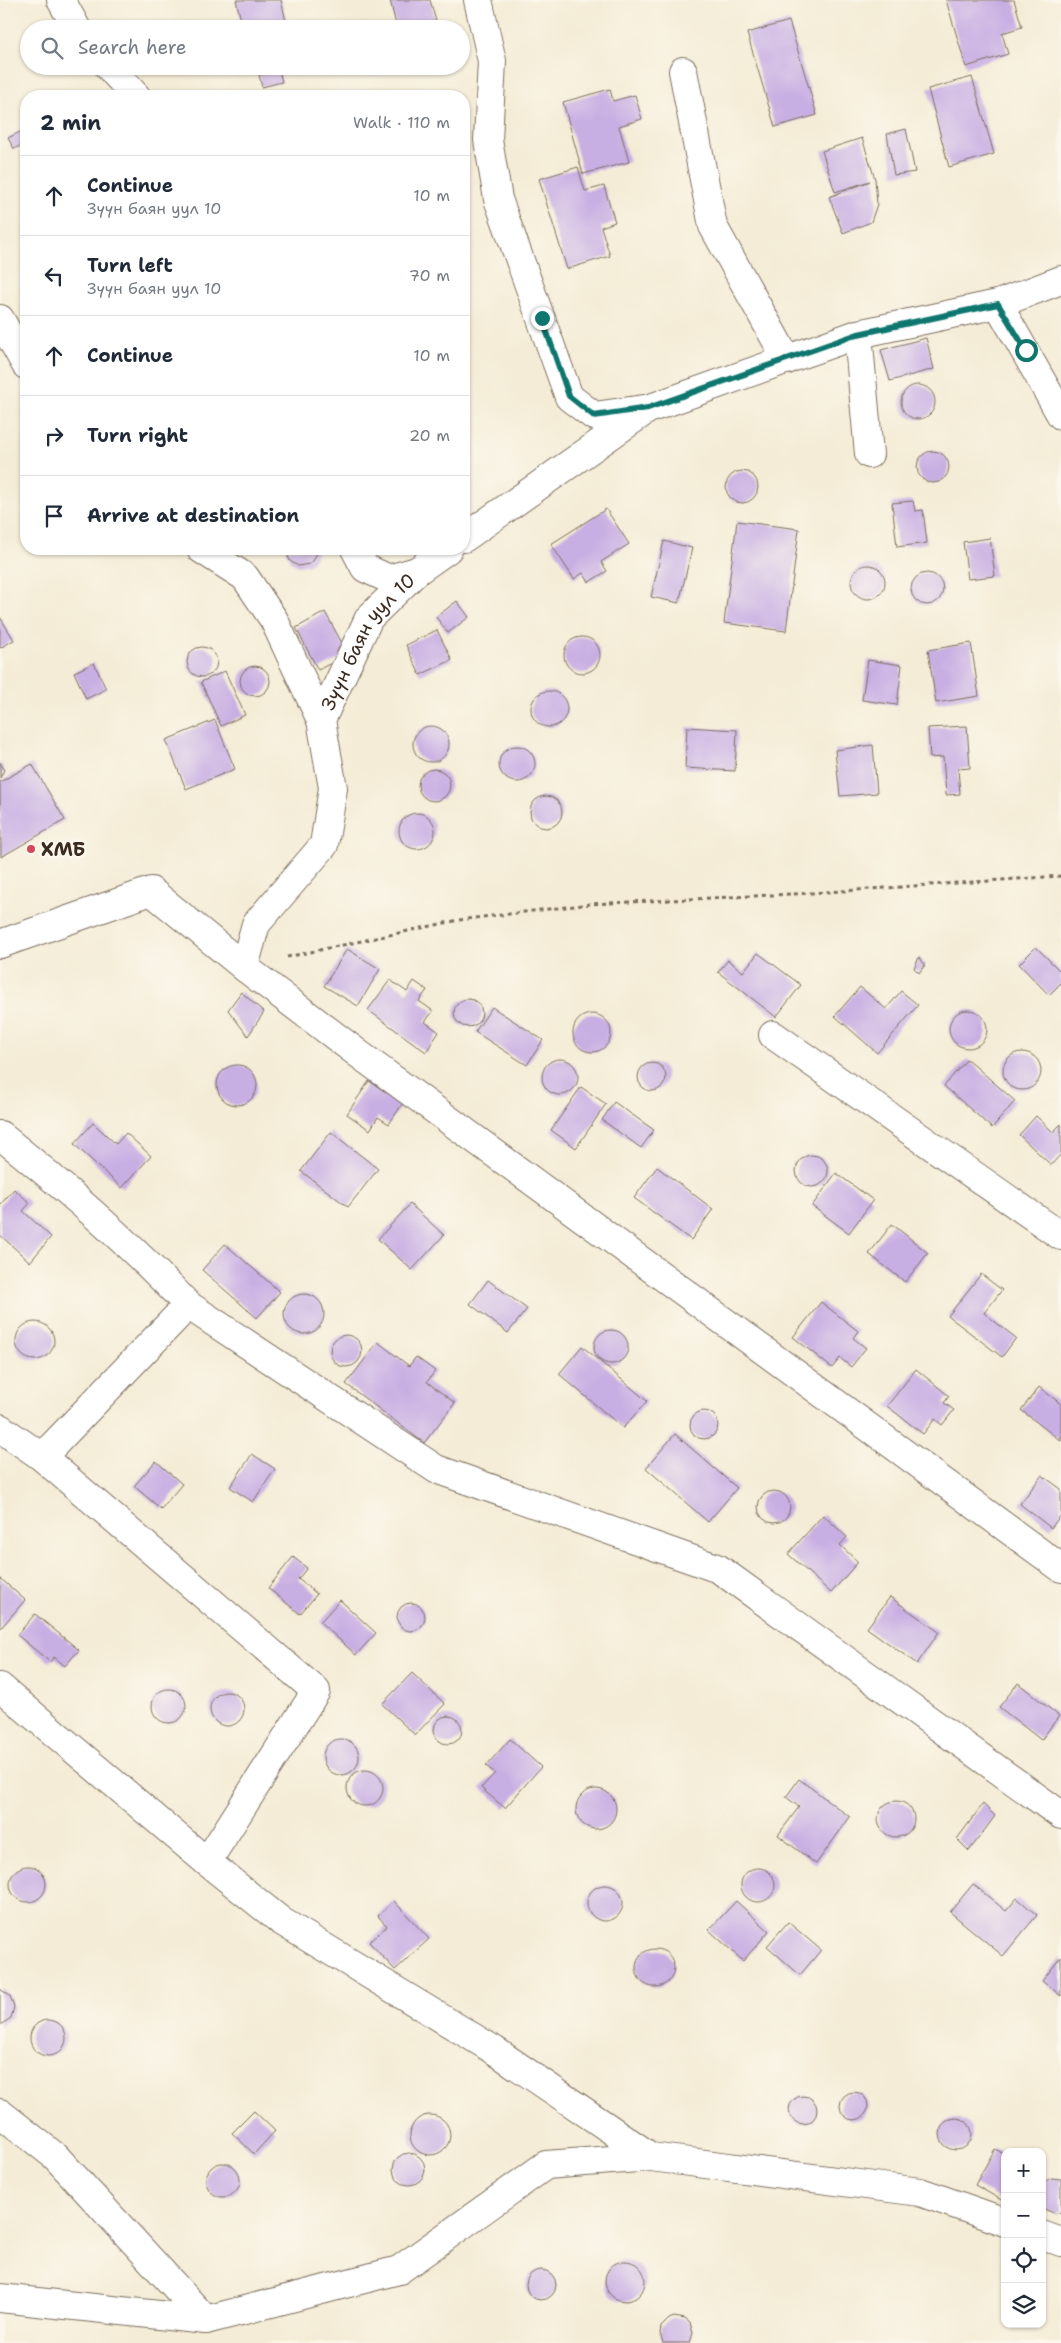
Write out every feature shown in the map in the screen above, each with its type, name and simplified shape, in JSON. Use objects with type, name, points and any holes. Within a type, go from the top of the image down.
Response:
[{"type":"street","points":[[61,0],[72,20]]},
{"type":"street","points":[[478,0],[492,61],[488,140],[498,199],[569,396],[594,416],[648,408],[858,334],[998,304],[1061,280]]},
{"type":"street","points":[[683,70],[713,226],[787,360]]},
{"type":"street","points":[[116,75],[130,90]]},
{"type":"street","points":[[998,304],[1061,415]]},
{"type":"street","points":[[0,319],[20,354]]},
{"type":"street","points":[[858,334],[869,454]]},
{"type":"street","points":[[470,534],[648,408]]},
{"type":"street","points":[[210,555],[245,577],[274,620],[322,720]]},
{"type":"street","points":[[358,555],[365,568],[390,579],[417,571]]},
{"type":"street","name":"Зүүн баян уул 10","points":[[244,967],[256,924],[324,845],[333,788],[322,720],[369,618],[417,571],[440,555]]},
{"type":"street","points":[[0,944],[152,891],[244,967],[360,1055],[1061,1568]]},
{"type":"street","points":[[0,957],[27,936]]},
{"type":"street","points":[[773,1034],[1061,1236]]},
{"type":"street","points":[[0,1135],[42,1169],[149,1264],[188,1304],[436,1469],[719,1569],[1061,1815]]},
{"type":"street","points":[[42,1457],[188,1304]]},
{"type":"street","points":[[0,1428],[42,1457],[316,1691],[207,1862]]},
{"type":"street","points":[[0,1687],[207,1862],[281,1921],[494,2050],[651,2157]]},
{"type":"street","points":[[0,2114],[56,2157],[206,2320]]},
{"type":"street","points":[[0,2298],[206,2320],[399,2270],[546,2165],[651,2157],[920,2192],[1001,2221]]},
{"type":"street","points":[[1046,2236],[1061,2242]]},
{"type":"path","points":[[244,967],[459,920],[590,904],[812,893],[1061,876]]},
{"type":"building","points":[[236,0],[281,0],[286,20],[241,20]]},
{"type":"building","points":[[390,0],[430,0],[436,20],[395,20]]},
{"type":"building","points":[[946,0],[1014,0],[1022,27],[1002,33],[1008,54],[966,67]]},
{"type":"building","points":[[789,21],[817,115],[775,127],[747,33]]},
{"type":"building","points":[[259,75],[280,75],[282,82],[262,87]]},
{"type":"building","points":[[972,77],[994,154],[949,167],[928,89]]},
{"type":"building","points":[[610,89],[613,101],[635,95],[642,119],[619,126],[629,162],[583,174],[563,102]]},
{"type":"building","points":[[906,129],[915,172],[894,175],[887,134]]},
{"type":"building","points":[[20,132],[20,146],[14,149],[8,138]]},
{"type":"building","points":[[862,138],[875,179],[877,204],[871,222],[843,233],[829,197],[870,181],[835,192],[822,151]]},
{"type":"building","points":[[578,167],[585,191],[604,186],[615,222],[601,227],[610,256],[567,269],[539,179]]},
{"type":"building","points":[[926,338],[934,369],[890,381],[881,350]]},
{"type":"building","points":[[918,385],[925,386],[930,390],[934,395],[934,409],[930,414],[925,418],[918,419],[911,418],[906,414],[902,409],[901,402],[902,395],[906,390],[911,386]]},
{"type":"building","points":[[933,451],[939,452],[944,456],[948,461],[948,473],[944,478],[939,482],[933,483],[927,482],[922,478],[918,473],[917,467],[918,461],[922,456],[927,452]]},
{"type":"building","points":[[742,471],[748,472],[753,476],[757,481],[757,493],[753,498],[748,502],[742,503],[736,502],[731,498],[727,493],[726,487],[727,481],[731,476],[736,472]]},
{"type":"building","points":[[913,501],[915,511],[923,510],[927,543],[897,547],[892,503]]},
{"type":"building","points":[[606,509],[629,544],[601,562],[607,571],[589,582],[583,573],[574,579],[551,544]]},
{"type":"building","points":[[737,521],[799,529],[786,631],[724,623]]},
{"type":"building","points":[[990,538],[995,576],[968,579],[963,542]]},
{"type":"building","points":[[664,541],[692,548],[679,603],[651,597]]},
{"type":"building","points":[[288,555],[316,555],[309,564],[298,566],[290,561]]},
{"type":"building","points":[[868,565],[880,570],[885,582],[880,594],[868,599],[856,594],[851,582],[856,570]]},
{"type":"building","points":[[927,573],[939,577],[943,589],[939,601],[927,605],[915,601],[911,589],[915,577]]},
{"type":"building","points":[[457,601],[469,617],[448,633],[436,617]]},
{"type":"building","points":[[325,612],[348,654],[318,670],[296,628]]},
{"type":"building","points":[[0,617],[14,640],[0,648]]},
{"type":"building","points":[[437,630],[452,660],[420,675],[406,645]]},
{"type":"building","points":[[582,637],[589,638],[595,642],[599,648],[599,662],[595,668],[589,672],[582,673],[575,672],[569,668],[565,662],[564,655],[565,648],[569,642],[575,638]]},
{"type":"building","points":[[971,643],[979,696],[936,703],[928,650]]},
{"type":"building","points":[[202,647],[208,648],[216,656],[216,668],[208,676],[202,677],[196,676],[188,668],[187,662],[188,656],[196,648]]},
{"type":"building","points":[[868,660],[902,665],[897,705],[862,700]]},
{"type":"building","points":[[94,663],[106,689],[86,699],[74,672]]},
{"type":"building","points":[[255,666],[266,670],[270,681],[266,692],[255,696],[244,692],[240,681],[244,670]]},
{"type":"building","points":[[225,671],[245,715],[221,726],[201,682]]},
{"type":"building","points":[[549,691],[556,692],[562,696],[566,702],[566,716],[562,722],[556,726],[549,727],[542,726],[536,722],[532,716],[531,709],[532,702],[536,696],[542,692]]},
{"type":"building","points":[[215,720],[235,769],[186,789],[166,740]]},
{"type":"building","points":[[431,726],[438,727],[444,731],[448,737],[448,751],[444,757],[438,761],[431,762],[424,761],[418,757],[414,751],[413,744],[414,737],[418,731],[424,727]]},
{"type":"building","points":[[967,726],[970,768],[958,769],[960,794],[946,795],[943,757],[930,758],[928,728]]},
{"type":"building","points":[[687,727],[737,730],[735,771],[685,768]]},
{"type":"building","points":[[873,745],[877,793],[840,796],[835,750]]},
{"type":"building","points":[[517,746],[524,747],[530,751],[534,757],[534,771],[530,777],[524,781],[517,782],[510,781],[504,777],[500,771],[499,764],[500,757],[504,751],[510,747]]},
{"type":"building","points":[[0,762],[4,770],[0,778]]},
{"type":"building","points":[[32,764],[65,820],[1,857],[0,782]]},
{"type":"building","points":[[434,769],[446,773],[450,785],[446,797],[434,801],[422,797],[418,785],[422,773]]},
{"type":"building","points":[[546,796],[558,800],[562,812],[558,824],[546,828],[534,824],[530,812],[534,800]]},
{"type":"building","points":[[417,813],[424,814],[430,818],[434,824],[434,838],[430,844],[424,848],[417,849],[410,848],[404,844],[400,838],[399,831],[400,824],[404,818],[410,814]]},
{"type":"building","points":[[1036,947],[1061,972],[1061,983],[1049,995],[1019,964]]},
{"type":"building","points":[[347,949],[380,969],[358,1006],[324,986]]},
{"type":"building","points":[[758,953],[801,985],[776,1017],[718,972],[728,960],[743,972]]},
{"type":"building","points":[[919,957],[925,965],[919,973],[914,968]]},
{"type":"building","points":[[390,980],[407,992],[414,981],[427,990],[419,1001],[433,1011],[425,1022],[439,1032],[426,1052],[368,1010]]},
{"type":"building","points":[[860,987],[886,1009],[901,991],[918,1005],[877,1053],[835,1016]]},
{"type":"building","points":[[241,992],[264,1012],[248,1036],[228,1010]]},
{"type":"building","points":[[468,999],[478,1003],[482,1013],[478,1023],[468,1027],[458,1023],[454,1013],[458,1003]]},
{"type":"building","points":[[492,1007],[543,1040],[527,1065],[475,1032]]},
{"type":"building","points":[[968,1010],[981,1016],[987,1029],[981,1042],[968,1048],[955,1042],[949,1029],[955,1016]]},
{"type":"building","points":[[592,1014],[605,1020],[611,1033],[605,1046],[592,1052],[579,1046],[573,1033],[579,1020]]},
{"type":"building","points":[[1022,1052],[1035,1058],[1041,1071],[1035,1084],[1022,1090],[1009,1084],[1003,1071],[1009,1058]]},
{"type":"building","points":[[560,1059],[567,1060],[573,1064],[577,1070],[577,1084],[573,1090],[567,1094],[560,1095],[553,1094],[547,1090],[543,1084],[542,1077],[543,1070],[547,1064],[553,1060]]},
{"type":"building","points":[[967,1059],[1015,1101],[992,1128],[944,1086]]},
{"type":"building","points":[[652,1063],[662,1067],[666,1077],[662,1087],[652,1091],[642,1087],[638,1077],[642,1067]]},
{"type":"building","points":[[237,1065],[251,1071],[257,1085],[251,1099],[237,1105],[223,1099],[217,1085],[223,1071]]},
{"type":"building","points":[[369,1081],[403,1103],[389,1124],[378,1117],[370,1130],[347,1114]]},
{"type":"building","points":[[581,1087],[606,1104],[576,1148],[551,1130]]},
{"type":"building","points":[[614,1102],[654,1130],[641,1148],[602,1120]]},
{"type":"building","points":[[1036,1116],[1053,1132],[1061,1124],[1061,1154],[1051,1165],[1019,1135]]},
{"type":"building","points":[[93,1123],[116,1144],[126,1133],[151,1156],[122,1188],[74,1144]]},
{"type":"building","points":[[331,1132],[378,1169],[348,1207],[301,1171]]},
{"type":"building","points":[[812,1155],[818,1156],[823,1160],[827,1165],[827,1177],[823,1182],[818,1186],[812,1187],[806,1186],[801,1182],[797,1177],[796,1171],[797,1165],[801,1160],[806,1156]]},
{"type":"building","points":[[657,1167],[713,1209],[691,1240],[634,1198]]},
{"type":"building","points":[[836,1173],[873,1200],[849,1233],[812,1206]]},
{"type":"building","points":[[14,1189],[30,1203],[23,1211],[51,1237],[30,1262],[0,1235],[0,1205]]},
{"type":"building","points":[[410,1204],[444,1235],[412,1270],[378,1239]]},
{"type":"building","points":[[892,1224],[928,1253],[905,1282],[869,1254]]},
{"type":"building","points":[[225,1244],[280,1292],[257,1318],[202,1270]]},
{"type":"building","points":[[981,1274],[1002,1290],[984,1313],[1016,1338],[1002,1357],[948,1316]]},
{"type":"building","points":[[488,1280],[527,1309],[508,1333],[470,1304]]},
{"type":"building","points":[[308,1294],[315,1297],[321,1303],[324,1314],[323,1322],[315,1331],[308,1334],[300,1334],[293,1331],[285,1322],[284,1310],[287,1303],[296,1295]]},
{"type":"building","points":[[821,1302],[858,1331],[853,1338],[866,1348],[851,1367],[840,1358],[832,1368],[793,1337]]},
{"type":"building","points":[[35,1322],[48,1328],[54,1341],[48,1354],[35,1360],[22,1354],[16,1341],[22,1328]]},
{"type":"building","points":[[611,1330],[623,1335],[628,1347],[623,1359],[611,1364],[599,1359],[594,1347],[599,1335]]},
{"type":"building","points":[[346,1335],[352,1336],[357,1340],[361,1345],[361,1357],[357,1362],[352,1366],[346,1367],[340,1366],[335,1362],[331,1357],[330,1351],[331,1345],[335,1340],[340,1336]]},
{"type":"building","points":[[378,1342],[409,1366],[416,1357],[435,1371],[427,1382],[455,1403],[424,1443],[346,1384]]},
{"type":"building","points":[[582,1346],[647,1401],[623,1428],[559,1374]]},
{"type":"building","points":[[916,1369],[949,1396],[944,1403],[954,1410],[942,1425],[935,1419],[923,1434],[887,1406]]},
{"type":"building","points":[[1039,1387],[1061,1404],[1061,1441],[1021,1410]]},
{"type":"building","points":[[704,1411],[714,1415],[718,1425],[714,1435],[704,1439],[694,1435],[690,1425],[694,1415]]},
{"type":"building","points":[[675,1434],[737,1488],[708,1522],[646,1468]]},
{"type":"building","points":[[252,1454],[275,1469],[253,1502],[230,1487]]},
{"type":"building","points":[[156,1461],[182,1484],[161,1509],[134,1486]]},
{"type":"building","points":[[1042,1475],[1061,1489],[1061,1515],[1051,1528],[1020,1504]]},
{"type":"building","points":[[774,1491],[780,1492],[785,1496],[789,1501],[789,1513],[785,1518],[780,1522],[774,1523],[768,1522],[763,1518],[759,1513],[758,1507],[759,1501],[763,1496],[768,1492]]},
{"type":"building","points":[[823,1515],[847,1537],[840,1545],[858,1562],[831,1593],[788,1554]]},
{"type":"building","points":[[293,1557],[307,1568],[298,1579],[317,1594],[300,1614],[268,1588]]},
{"type":"building","points":[[0,1578],[25,1600],[1,1628],[0,1627]]},
{"type":"building","points":[[890,1597],[939,1632],[917,1664],[867,1628]]},
{"type":"building","points":[[340,1600],[376,1633],[356,1655],[320,1622]]},
{"type":"building","points":[[411,1603],[421,1607],[425,1617],[421,1627],[411,1631],[401,1627],[397,1617],[401,1607]]},
{"type":"building","points":[[35,1614],[79,1650],[65,1666],[54,1657],[50,1662],[17,1635]]},
{"type":"building","points":[[412,1673],[445,1704],[415,1735],[382,1704]]},
{"type":"building","points":[[1018,1683],[1059,1716],[1041,1740],[999,1707]]},
{"type":"building","points":[[169,1689],[176,1690],[181,1694],[185,1699],[185,1713],[181,1718],[176,1722],[169,1723],[162,1722],[157,1718],[153,1713],[152,1706],[153,1699],[157,1694],[162,1690]]},
{"type":"building","points":[[227,1692],[234,1693],[239,1697],[243,1702],[243,1716],[239,1721],[234,1725],[227,1726],[220,1725],[215,1721],[211,1716],[210,1709],[211,1702],[215,1697],[220,1693]]},
{"type":"building","points":[[448,1716],[458,1720],[462,1730],[458,1740],[448,1744],[438,1740],[434,1730],[438,1720]]},
{"type":"building","points":[[341,1739],[348,1740],[354,1744],[358,1750],[358,1764],[354,1770],[348,1774],[341,1775],[334,1774],[328,1770],[324,1764],[323,1757],[324,1750],[328,1744],[334,1740]]},
{"type":"building","points":[[510,1739],[541,1767],[505,1808],[481,1788],[495,1773],[486,1766]]},
{"type":"building","points":[[365,1770],[378,1775],[383,1788],[378,1801],[365,1806],[352,1801],[347,1788],[352,1775]]},
{"type":"building","points":[[799,1779],[850,1817],[816,1864],[778,1835],[799,1807],[786,1797]]},
{"type":"building","points":[[596,1789],[610,1795],[616,1809],[610,1823],[596,1829],[582,1823],[576,1809],[582,1795]]},
{"type":"building","points":[[896,1801],[903,1802],[909,1806],[913,1812],[913,1826],[909,1832],[903,1836],[896,1837],[889,1836],[883,1832],[879,1826],[878,1819],[879,1812],[883,1806],[889,1802]]},
{"type":"building","points":[[983,1804],[995,1816],[969,1851],[957,1839]]},
{"type":"building","points":[[28,1866],[35,1867],[41,1871],[45,1877],[45,1891],[41,1897],[35,1901],[28,1902],[21,1901],[15,1897],[11,1891],[10,1884],[11,1877],[15,1871],[21,1867]]},
{"type":"building","points":[[758,1868],[770,1873],[775,1885],[770,1897],[758,1902],[746,1897],[741,1885],[746,1873]]},
{"type":"building","points":[[973,1884],[1006,1911],[1017,1898],[1037,1915],[1003,1956],[950,1912]]},
{"type":"building","points":[[605,1885],[612,1886],[618,1890],[622,1896],[622,1910],[618,1916],[612,1920],[605,1921],[598,1920],[592,1916],[588,1910],[587,1903],[588,1896],[592,1890],[598,1886]]},
{"type":"building","points":[[394,1901],[429,1939],[395,1970],[369,1942],[387,1926],[378,1916]]},
{"type":"building","points":[[736,1901],[769,1931],[743,1961],[709,1930]]},
{"type":"building","points":[[788,1922],[821,1950],[800,1975],[767,1946]]},
{"type":"building","points":[[655,1949],[669,1954],[674,1968],[669,1982],[655,1987],[641,1982],[636,1968],[641,1954]]},
{"type":"building","points":[[1061,1957],[1061,1996],[1042,1981]]},
{"type":"building","points":[[0,1989],[10,1996],[14,2007],[11,2018],[0,2025]]},
{"type":"building","points":[[48,2020],[55,2021],[61,2025],[65,2031],[65,2045],[61,2051],[55,2055],[48,2056],[41,2055],[35,2051],[31,2045],[30,2038],[31,2031],[35,2025],[41,2021]]},
{"type":"building","points":[[854,2092],[864,2096],[868,2106],[864,2116],[854,2120],[844,2116],[840,2106],[844,2096]]},
{"type":"building","points":[[803,2096],[813,2100],[817,2110],[813,2120],[803,2124],[793,2120],[789,2110],[793,2100]]},
{"type":"building","points":[[254,2111],[275,2131],[254,2154],[232,2133]]},
{"type":"building","points":[[430,2115],[444,2121],[450,2135],[444,2149],[430,2155],[416,2149],[410,2135],[416,2121]]},
{"type":"building","points":[[956,2118],[968,2122],[972,2134],[968,2146],[956,2150],[944,2146],[940,2134],[944,2122]]},
{"type":"building","points":[[995,2149],[1001,2152],[1001,2200],[975,2185]]},
{"type":"building","points":[[409,2153],[421,2157],[425,2169],[421,2181],[409,2185],[397,2181],[393,2169],[397,2157]]},
{"type":"building","points":[[223,2163],[235,2168],[240,2180],[235,2192],[223,2197],[211,2192],[206,2180],[211,2168]]},
{"type":"building","points":[[1051,2178],[1061,2179],[1061,2212],[1056,2214],[1046,2210],[1046,2181]]},
{"type":"building","points":[[625,2261],[639,2267],[645,2281],[639,2295],[625,2301],[611,2295],[605,2281],[611,2267]]},
{"type":"building","points":[[541,2270],[552,2274],[556,2285],[552,2296],[541,2300],[530,2296],[526,2285],[530,2274]]},
{"type":"building","points":[[674,2317],[685,2319],[690,2323],[693,2333],[690,2343],[663,2343],[660,2333],[661,2327]]},
{"type":"place","name":"ХМБ","points":[[31,849]]},
{"type":"route","points":[[542,318],[569,396],[594,416],[648,408],[858,334],[998,304],[1026,350]]}]
